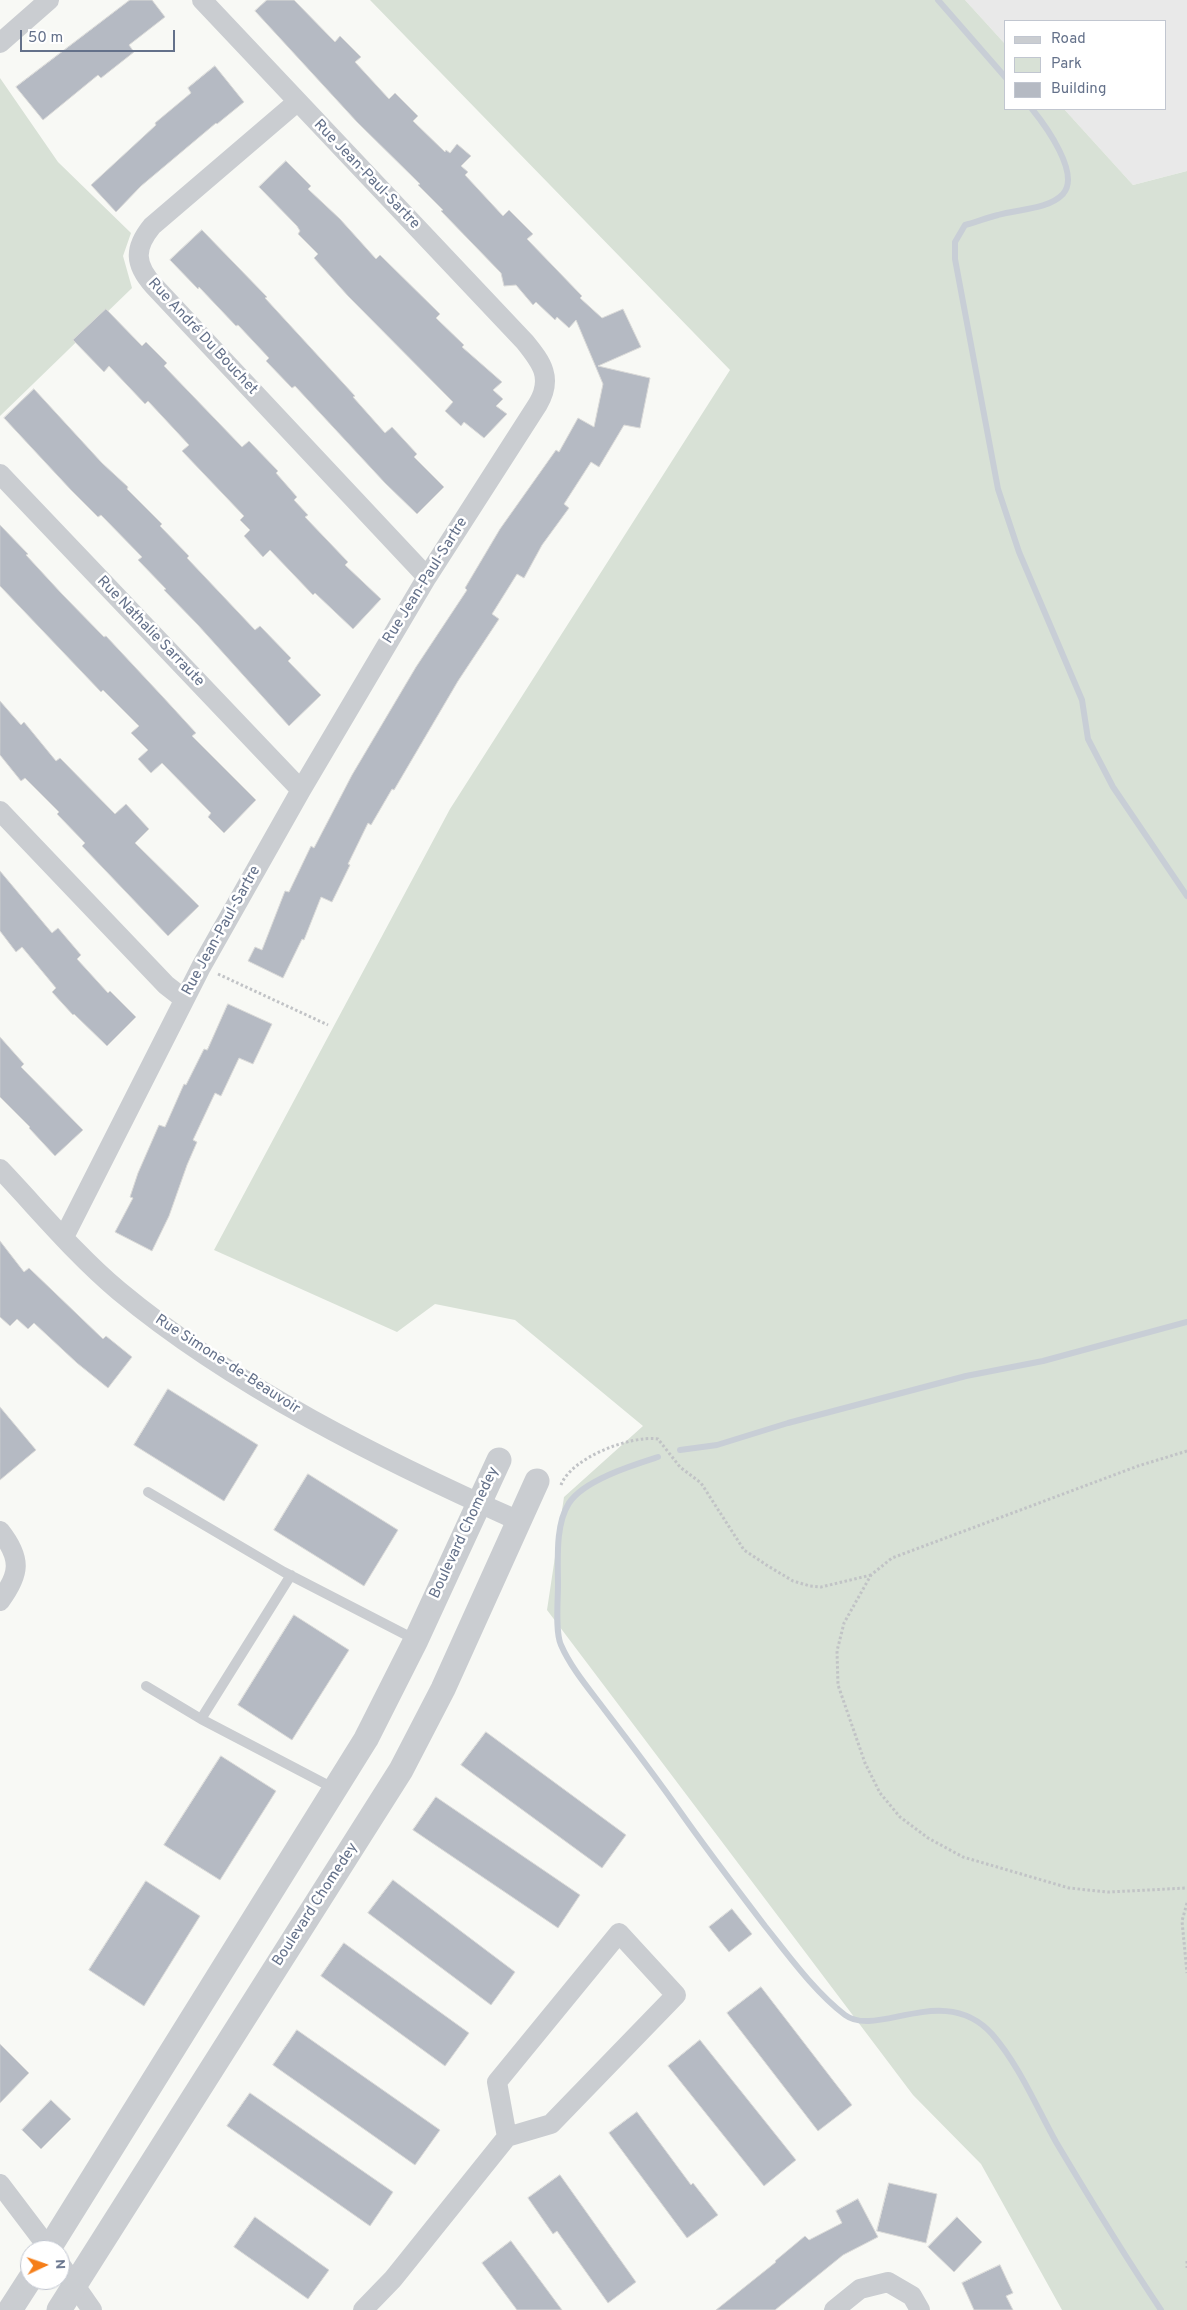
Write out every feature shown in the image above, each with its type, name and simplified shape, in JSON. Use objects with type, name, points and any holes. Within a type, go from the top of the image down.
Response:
[{"type":"street","points":[[0,42],[50,0]]},
{"type":"street","name":"Rue Jean-Paul-Sartre","points":[[64,1237],[184,999],[301,790],[427,577],[538,404],[545,389],[544,373],[536,357],[525,342],[202,0]]},
{"type":"street","name":"Rue André Du Bouchet","points":[[297,102],[152,226],[139,248],[140,266],[154,286],[427,577]]},
{"type":"street","name":"Rue Nathalie Sarraute","points":[[0,474],[301,790]]},
{"type":"street","points":[[0,811],[166,985],[184,999]]},
{"type":"street","name":"Rue Simone-de-Beauvoir","points":[[0,1169],[64,1237],[119,1291],[190,1343],[306,1416],[479,1504],[519,1521]]},
{"type":"street","name":"Boulevard Chomedey","points":[[60,2240],[380,1714],[499,1460]]},
{"type":"street","name":"Boulevard Chomedey","points":[[59,2310],[401,1770],[443,1688],[519,1521],[548,1486]]},
{"type":"street","points":[[0,1531],[10,1544],[16,1562],[14,1581],[0,1601]]},
{"type":"street","points":[[363,2310],[392,2280],[507,2137],[551,2124],[676,1995],[619,1933],[497,2082],[507,2137]]},
{"type":"street","points":[[0,2184],[42,2240]]},
{"type":"street","points":[[70,2277],[92,2310]]},
{"type":"street","points":[[834,2310],[860,2289],[888,2282],[912,2296],[920,2310]]},
{"type":"street","points":[[10,2310],[23,2290]]},
{"type":"lane","points":[[148,1492],[291,1575],[416,1640]]},
{"type":"lane","points":[[201,1719],[291,1575]]},
{"type":"lane","points":[[146,1686],[201,1719],[336,1789]]},
{"type":"path","points":[[201,967],[328,1025]]},
{"type":"path","points":[[548,1486],[564,1476],[578,1463],[606,1450],[636,1439],[658,1440],[680,1467],[701,1483],[744,1550],[793,1581],[821,1587],[871,1574],[892,1558],[1138,1466],[1187,1451]]},
{"type":"path","points":[[871,1574],[844,1623],[837,1651],[838,1685],[864,1763],[880,1792],[900,1817],[928,1838],[963,1856],[1069,1888],[1108,1892],[1187,1888]]},
{"type":"path","points":[[1187,1903],[1182,1921],[1187,1973]]},
{"type":"path","points":[[1187,2261],[1187,2268]]},
{"type":"shaded area","points":[[965,0],[1187,0],[1187,171],[1133,185],[1065,110],[1167,110],[1167,20],[1004,20],[1004,43]]},
{"type":"green space","points":[[370,0],[965,0],[1004,43],[1004,110],[1065,110],[1133,185],[1187,171],[1187,2310],[1062,2310],[981,2164],[913,2095],[547,1610],[564,1497],[643,1426],[515,1320],[435,1304],[397,1332],[214,1250],[450,809],[730,370]]},
{"type":"green space","points":[[0,78],[58,162],[131,233],[123,256],[132,288],[0,416]]},
{"type":"building","points":[[130,0],[152,0],[165,17],[129,45],[134,52],[101,78],[98,75],[43,120],[16,87]]},
{"type":"building","points":[[267,0],[294,0],[335,42],[340,36],[361,57],[355,62],[389,99],[395,93],[418,116],[413,121],[445,152],[446,150],[450,153],[457,144],[471,156],[461,166],[468,172],[465,175],[503,216],[509,210],[533,234],[527,239],[582,296],[580,298],[602,318],[623,309],[641,347],[598,366],[650,378],[640,428],[624,425],[599,467],[591,462],[564,504],[569,508],[542,545],[524,578],[517,574],[492,614],[499,619],[458,681],[394,790],[392,789],[371,825],[368,823],[332,902],[321,897],[304,940],[302,939],[283,978],[248,961],[255,947],[262,950],[285,891],[289,892],[311,846],[314,848],[352,775],[416,667],[467,590],[465,588],[500,529],[556,450],[559,452],[578,418],[594,427],[603,384],[576,320],[569,328],[557,317],[555,320],[536,302],[533,305],[516,285],[504,286],[501,273],[441,211],[443,210],[418,185],[420,184],[357,122],[255,11]]},
{"type":"building","points":[[215,66],[244,102],[141,186],[116,212],[91,185],[156,125],[155,123],[191,93],[188,88]]},
{"type":"building","points":[[286,161],[311,186],[308,189],[340,219],[376,259],[380,255],[440,314],[436,318],[464,345],[462,347],[502,382],[493,390],[503,399],[496,406],[507,414],[484,438],[464,422],[461,426],[445,411],[453,402],[348,296],[314,258],[318,254],[298,234],[300,231],[297,226],[259,187]]},
{"type":"building","points":[[202,230],[267,297],[265,298],[355,396],[353,397],[385,433],[392,427],[417,454],[414,457],[444,487],[417,514],[385,483],[295,386],[292,388],[266,361],[269,358],[238,325],[236,326],[170,260]]},
{"type":"building","points":[[106,309],[142,346],[146,342],[167,363],[164,366],[242,447],[249,441],[278,471],[276,473],[297,497],[294,500],[308,515],[305,517],[348,562],[345,565],[381,599],[353,629],[315,593],[313,595],[270,550],[263,557],[244,536],[250,530],[240,520],[244,516],[182,451],[189,445],[148,401],[145,404],[109,366],[104,372],[73,340]]},
{"type":"building","points":[[34,389],[102,463],[128,487],[127,489],[162,524],[160,526],[189,556],[187,558],[255,630],[260,626],[291,658],[288,661],[321,695],[289,726],[164,590],[166,589],[138,560],[142,557],[101,515],[98,517],[71,490],[4,418]]},
{"type":"building","points":[[0,525],[62,594],[104,637],[106,636],[196,733],[192,736],[256,800],[224,833],[208,817],[211,813],[162,763],[151,773],[138,759],[148,750],[131,733],[139,726],[103,690],[101,692],[0,586]]},
{"type":"building","points":[[0,701],[21,725],[24,722],[56,761],[60,758],[115,814],[126,804],[149,829],[135,843],[199,906],[168,936],[82,846],[85,843],[57,814],[59,812],[25,778],[21,781],[0,755]]},
{"type":"building","points":[[0,871],[52,933],[58,928],[81,955],[77,959],[108,993],[110,991],[136,1017],[107,1046],[73,1015],[52,992],[56,988],[22,947],[16,952],[0,931]]},
{"type":"building","points":[[228,1004],[272,1024],[253,1064],[239,1058],[221,1096],[215,1093],[193,1140],[197,1142],[169,1216],[152,1251],[115,1232],[133,1198],[130,1197],[138,1173],[159,1125],[165,1127],[184,1084],[186,1085],[204,1049],[207,1050]]},
{"type":"building","points":[[0,1037],[24,1064],[21,1067],[83,1130],[55,1156],[0,1097]]},
{"type":"building","points":[[0,1241],[24,1272],[29,1268],[103,1339],[106,1336],[132,1357],[108,1388],[77,1363],[34,1323],[28,1329],[17,1319],[10,1326],[0,1317]]},
{"type":"building","points":[[168,1389],[258,1445],[224,1501],[134,1445]]},
{"type":"building","points":[[0,1407],[36,1450],[0,1480]]},
{"type":"building","points":[[308,1474],[398,1530],[364,1586],[274,1530]]},
{"type":"building","points":[[294,1615],[349,1650],[292,1740],[238,1705]]},
{"type":"building","points":[[486,1732],[626,1835],[602,1868],[461,1765]]},
{"type":"building","points":[[221,1756],[276,1791],[220,1880],[164,1845]]},
{"type":"building","points":[[436,1797],[580,1895],[558,1928],[413,1830]]},
{"type":"building","points":[[393,1880],[515,1972],[491,2005],[368,1913]]},
{"type":"building","points":[[146,1881],[200,1916],[144,2006],[89,1970]]},
{"type":"building","points":[[732,1909],[752,1934],[729,1952],[709,1927]]},
{"type":"building","points":[[344,1943],[469,2033],[445,2066],[321,1976]]},
{"type":"building","points":[[761,1987],[852,2105],[818,2131],[727,2013]]},
{"type":"building","points":[[297,2030],[440,2130],[415,2165],[273,2065]]},
{"type":"building","points":[[700,2040],[796,2160],[764,2186],[668,2066]]},
{"type":"building","points":[[0,2044],[29,2073],[0,2103]]},
{"type":"building","points":[[250,2093],[393,2192],[370,2226],[227,2126]]},
{"type":"building","points":[[51,2100],[71,2119],[41,2149],[22,2130]]},
{"type":"building","points":[[637,2112],[691,2185],[693,2183],[718,2215],[687,2238],[609,2133]]},
{"type":"building","points":[[560,2175],[636,2282],[608,2303],[557,2231],[553,2234],[528,2198]]},
{"type":"building","points":[[889,2183],[937,2194],[926,2243],[877,2231]]},
{"type":"building","points":[[858,2199],[878,2237],[843,2255],[775,2310],[716,2310],[805,2236],[809,2240],[842,2223],[836,2211]]},
{"type":"building","points":[[255,2217],[329,2270],[308,2299],[234,2247]]},
{"type":"building","points":[[957,2217],[982,2242],[954,2272],[928,2247]]},
{"type":"building","points":[[511,2241],[562,2310],[517,2310],[482,2263]]},
{"type":"building","points":[[1000,2265],[1013,2293],[1006,2296],[1013,2310],[974,2310],[962,2283]]},
{"type":"waterway","points":[[938,0],[1004,76]]},
{"type":"waterway","points":[[1033,110],[1045,126],[1065,163],[1068,175],[1067,185],[1063,194],[1057,199],[1041,206],[989,217],[965,225],[955,242],[955,259],[998,489],[1019,552],[1082,700],[1088,739],[1113,787],[1187,896]]},
{"type":"waterway","points":[[680,1450],[717,1445],[788,1423],[966,1376],[1043,1361],[1187,1322]]},
{"type":"waterway","points":[[658,1457],[597,1480],[576,1495],[569,1503],[565,1512],[561,1522],[558,1543],[557,1625],[561,1645],[570,1662],[765,1926],[802,1973],[834,2006],[845,2015],[859,2021],[875,2021],[933,2011],[953,2012],[973,2019],[992,2034],[1019,2072],[1056,2142],[1107,2227],[1161,2310]]}]
